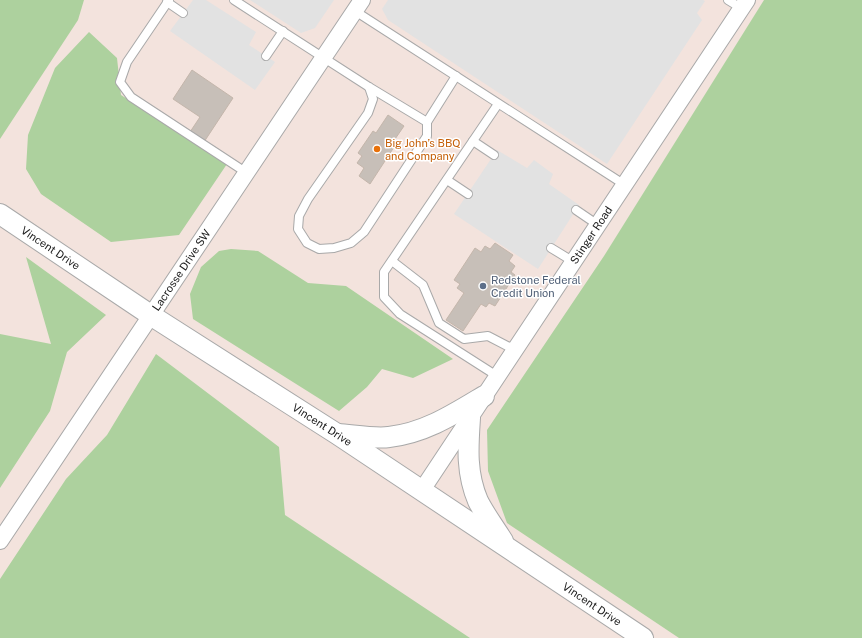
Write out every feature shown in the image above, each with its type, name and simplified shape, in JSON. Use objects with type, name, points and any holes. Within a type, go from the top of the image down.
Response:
[{"type":"street","name":"Stinger Road","points":[[422,490],[625,185],[739,3]]},
{"type":"street","name":"Lacrosse Drive SW","points":[[0,541],[359,6]]},
{"type":"street","name":"Vincent Drive","points":[[0,214],[152,316],[422,490],[643,638]]},
{"type":"street","points":[[337,434],[388,437],[418,432],[451,416],[484,396]]},
{"type":"street","points":[[470,418],[468,460],[472,484],[479,502],[508,547]]},
{"type":"lane","points":[[234,0],[369,87],[427,122]]},
{"type":"lane","points":[[183,13],[168,1],[127,62],[120,82],[131,97],[247,173]]},
{"type":"lane","points":[[359,6],[456,76],[625,185]]},
{"type":"lane","points":[[266,56],[283,32]]},
{"type":"lane","points":[[369,87],[373,99],[368,113],[308,199],[299,216],[298,230],[307,243],[319,249],[334,248],[350,243],[364,232],[427,136],[427,122],[456,76]]},
{"type":"lane","points":[[497,376],[400,314],[384,297],[384,272],[498,104]]},
{"type":"lane","points":[[473,141],[494,155]]},
{"type":"lane","points":[[447,180],[468,194]]},
{"type":"lane","points":[[576,210],[598,225]]},
{"type":"lane","points":[[551,248],[574,262]]},
{"type":"lane","points":[[392,260],[423,285],[438,323],[464,339],[488,336],[515,350]]},
{"type":"shaded area","points":[[0,0],[862,0],[862,638],[0,638]]},
{"type":"shaded area","points":[[193,0],[206,0],[256,32],[249,45],[275,62],[255,90],[170,31]]},
{"type":"shaded area","points":[[250,0],[334,0],[315,28],[301,33]]},
{"type":"shaded area","points":[[388,0],[705,1],[697,13],[702,20],[607,164],[388,20],[382,9]]},
{"type":"shaded area","points":[[497,150],[527,168],[534,160],[553,174],[549,184],[579,205],[538,269],[454,214]]},
{"type":"green space","points":[[0,0],[84,0],[78,20],[0,139]]},
{"type":"green space","points":[[764,0],[862,0],[862,638],[679,638],[507,523],[488,471],[487,430],[604,256]]},
{"type":"green space","points":[[89,32],[117,58],[121,95],[227,164],[179,235],[111,242],[41,194],[26,169],[28,135],[55,68]]},
{"type":"green space","points":[[231,249],[258,251],[308,283],[346,286],[453,359],[413,378],[382,369],[367,387],[339,411],[193,319],[190,294],[201,267],[219,251]]},
{"type":"green space","points":[[26,257],[106,315],[67,352],[50,411],[0,488],[0,334],[51,344]]},
{"type":"green space","points":[[156,354],[279,447],[285,515],[470,638],[0,638],[0,579],[66,479],[107,435]]},
{"type":"building","points":[[192,70],[233,98],[204,142],[190,132],[200,117],[173,99]]},
{"type":"building","name":"Big John’s BBQ and Company","points":[[388,115],[404,126],[393,142],[396,144],[370,184],[359,176],[364,168],[357,163],[362,156],[358,153],[373,131],[376,133]]},
{"type":"building","name":"Redstone Federal Credit Union","points":[[495,243],[513,255],[509,261],[515,266],[511,272],[515,275],[495,306],[489,303],[486,307],[481,304],[463,331],[446,320],[464,293],[457,288],[460,284],[454,280],[475,248],[481,252],[485,246],[490,249]]},
{"type":"place","name":"Big John’s BBQ and Company","points":[[377,149]]},
{"type":"place","name":"Redstone Federal Credit Union","points":[[483,286]]}]
